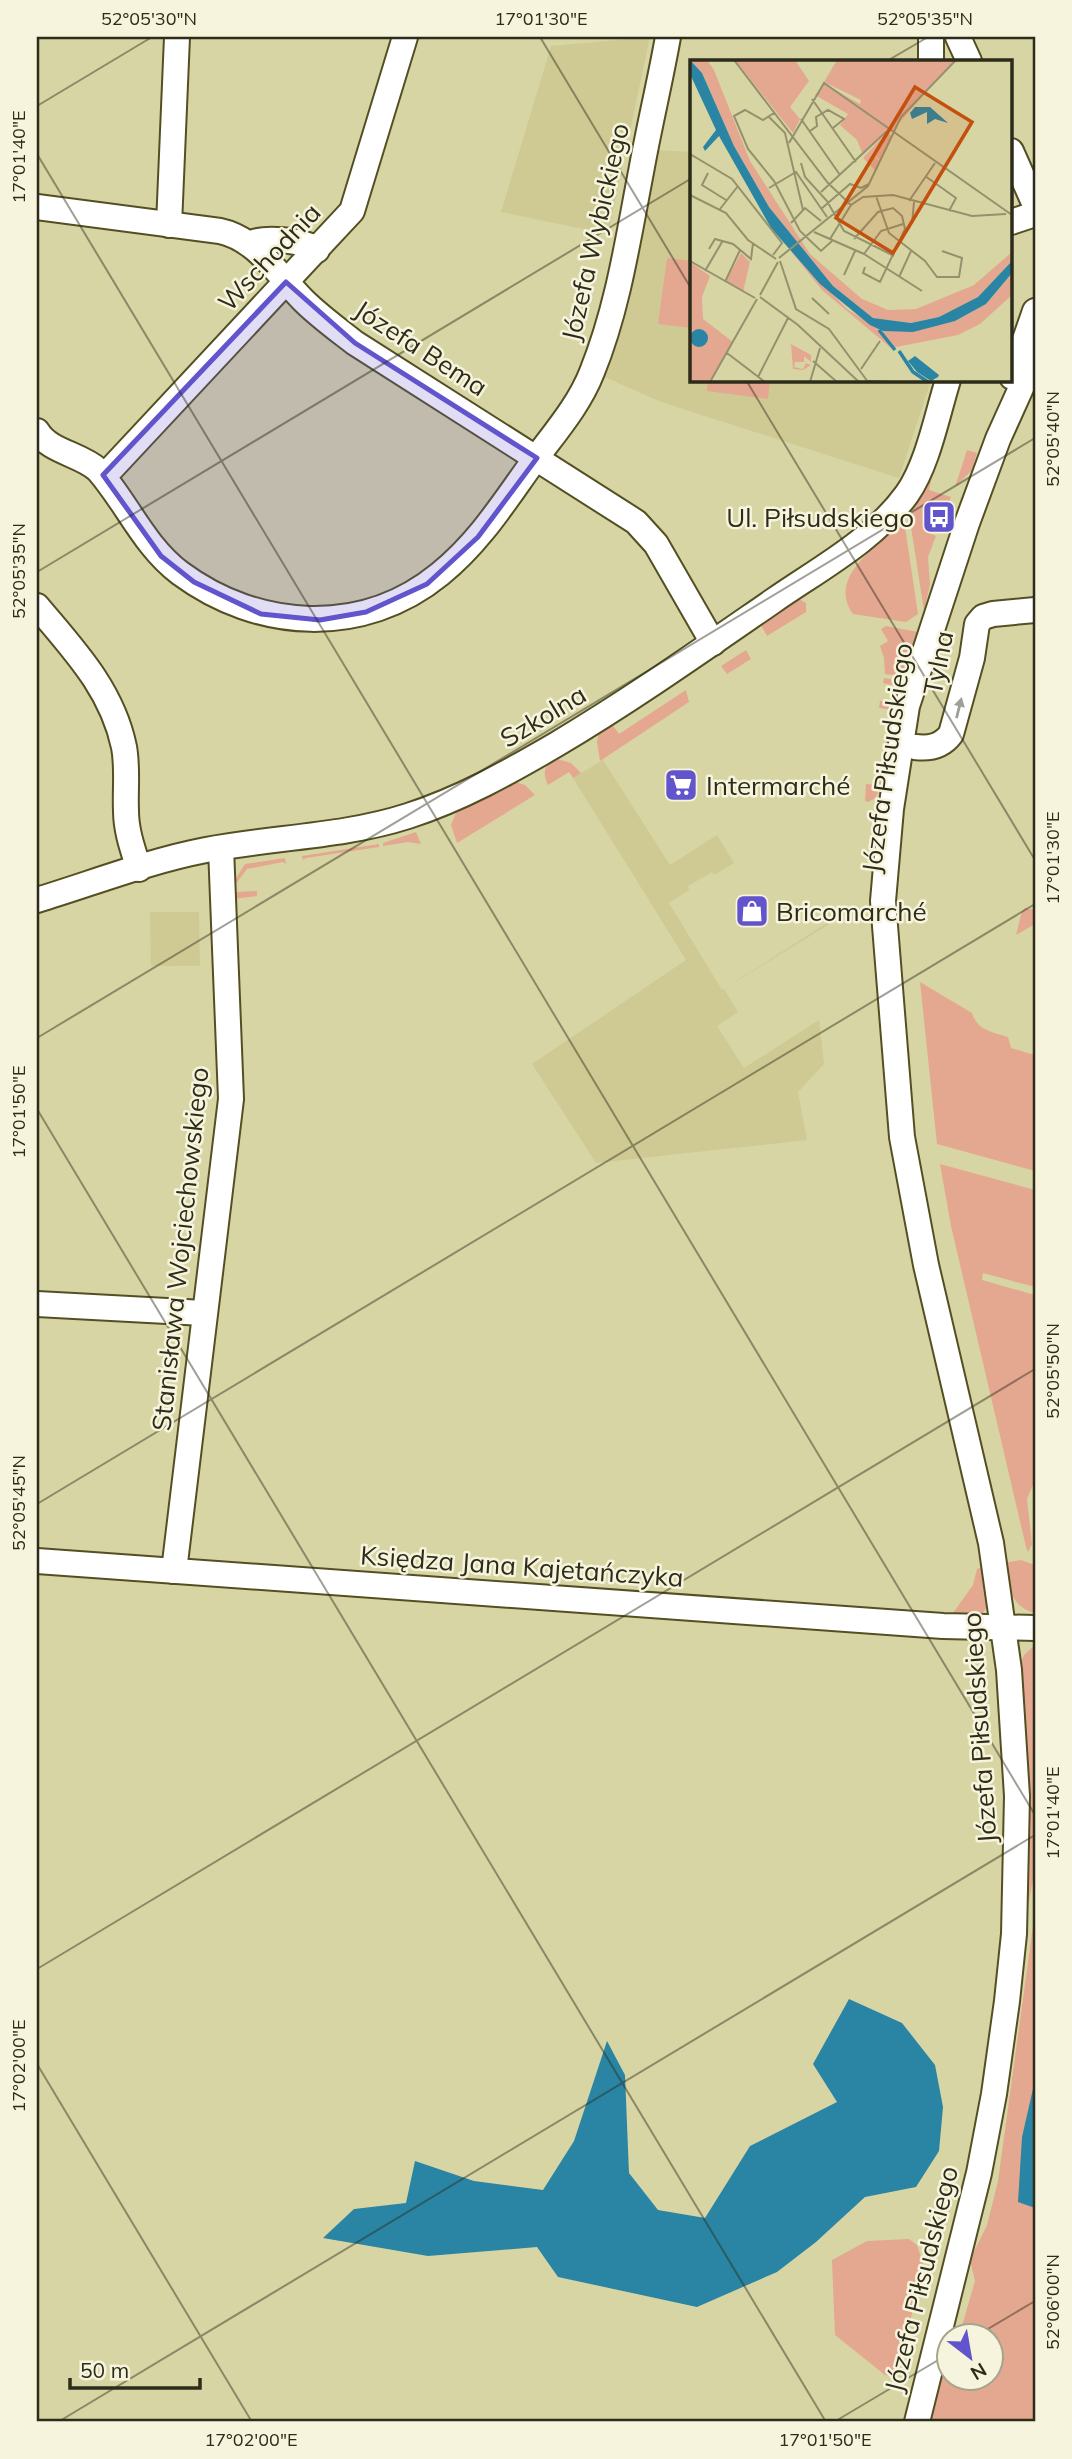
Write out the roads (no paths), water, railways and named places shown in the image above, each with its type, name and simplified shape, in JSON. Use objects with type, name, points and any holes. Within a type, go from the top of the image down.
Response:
[{"type":"street","points":[[169,225],[177,37]]},
{"type":"street","name":"Wschodnia","points":[[103,475],[348,216],[354,206],[405,37]]},
{"type":"street","name":"Józefa Wybickiego","points":[[37,431],[46,442],[89,462],[103,475],[161,555],[194,582],[221,598],[261,614],[320,620],[374,609],[414,592],[433,579],[478,537],[550,442],[588,382],[610,319],[622,272],[668,37]]},
{"type":"street","points":[[931,37],[931,60]]},
{"type":"street","points":[[958,37],[970,60]]},
{"type":"street","points":[[1012,153],[1035,205]]},
{"type":"street","name":"Józefa Bema","points":[[37,207],[228,233],[249,244],[321,317],[355,343],[619,509],[643,528],[656,544],[713,643]]},
{"type":"street","points":[[1012,222],[1035,214]]},
{"type":"street","points":[[249,244],[256,240],[273,240],[307,244],[317,250]]},
{"type":"street","name":"Józefa Piłsudskiego","points":[[1012,375],[1029,316]]},
{"type":"street","name":"Józefa Piłsudskiego","points":[[917,2422],[983,2154],[996,2081],[1007,2001],[1016,1897],[1017,1818],[1012,1714],[1004,1628],[985,1510],[914,1210],[899,1112],[883,901],[888,829],[907,706],[967,523],[999,439],[1035,357]]},
{"type":"street","name":"Szkolna","points":[[37,900],[182,856],[372,826],[445,803],[493,780],[572,734],[713,643],[844,552],[896,506],[916,477],[947,382]]},
{"type":"street","name":"Józefa Piłsudskiego","points":[[999,439],[1011,382]]},
{"type":"street","points":[[37,606],[91,672],[110,704],[124,746],[126,814],[139,869]]},
{"type":"street","name":"Tylna","points":[[915,747],[939,745],[951,734],[972,658],[975,628],[979,620],[993,614],[1035,610]]},
{"type":"street","name":"Józefa Piłsudskiego","points":[[892,1030],[902,848],[936,620]]},
{"type":"street","name":"Stanisława Wojciechowskiego","points":[[174,1571],[232,1091],[220,848]]},
{"type":"street","points":[[37,1304],[204,1313]]},
{"type":"street","name":"Księdza Jana Kajetańczyka","points":[[37,1561],[943,1626],[1035,1628]]},
{"type":"water","points":[[849,1999],[902,2023],[935,2065],[943,2107],[939,2151],[916,2187],[865,2197],[816,2242],[777,2272],[697,2307],[558,2277],[537,2247],[428,2256],[323,2238],[354,2209],[406,2203],[415,2161],[474,2181],[543,2190],[574,2141],[607,2041],[625,2075],[629,2173],[658,2210],[705,2218],[750,2146],[837,2102],[813,2064]]},
{"type":"water","points":[[1035,2080],[1035,2208],[1018,2202],[1022,2137]]},
{"type":"place","name":"Ul. Piłsudskiego","points":[[939,517]]},
{"type":"place","name":"Intermarché","points":[[681,785]]},
{"type":"place","name":"Bricomarché","points":[[752,911]]}]
